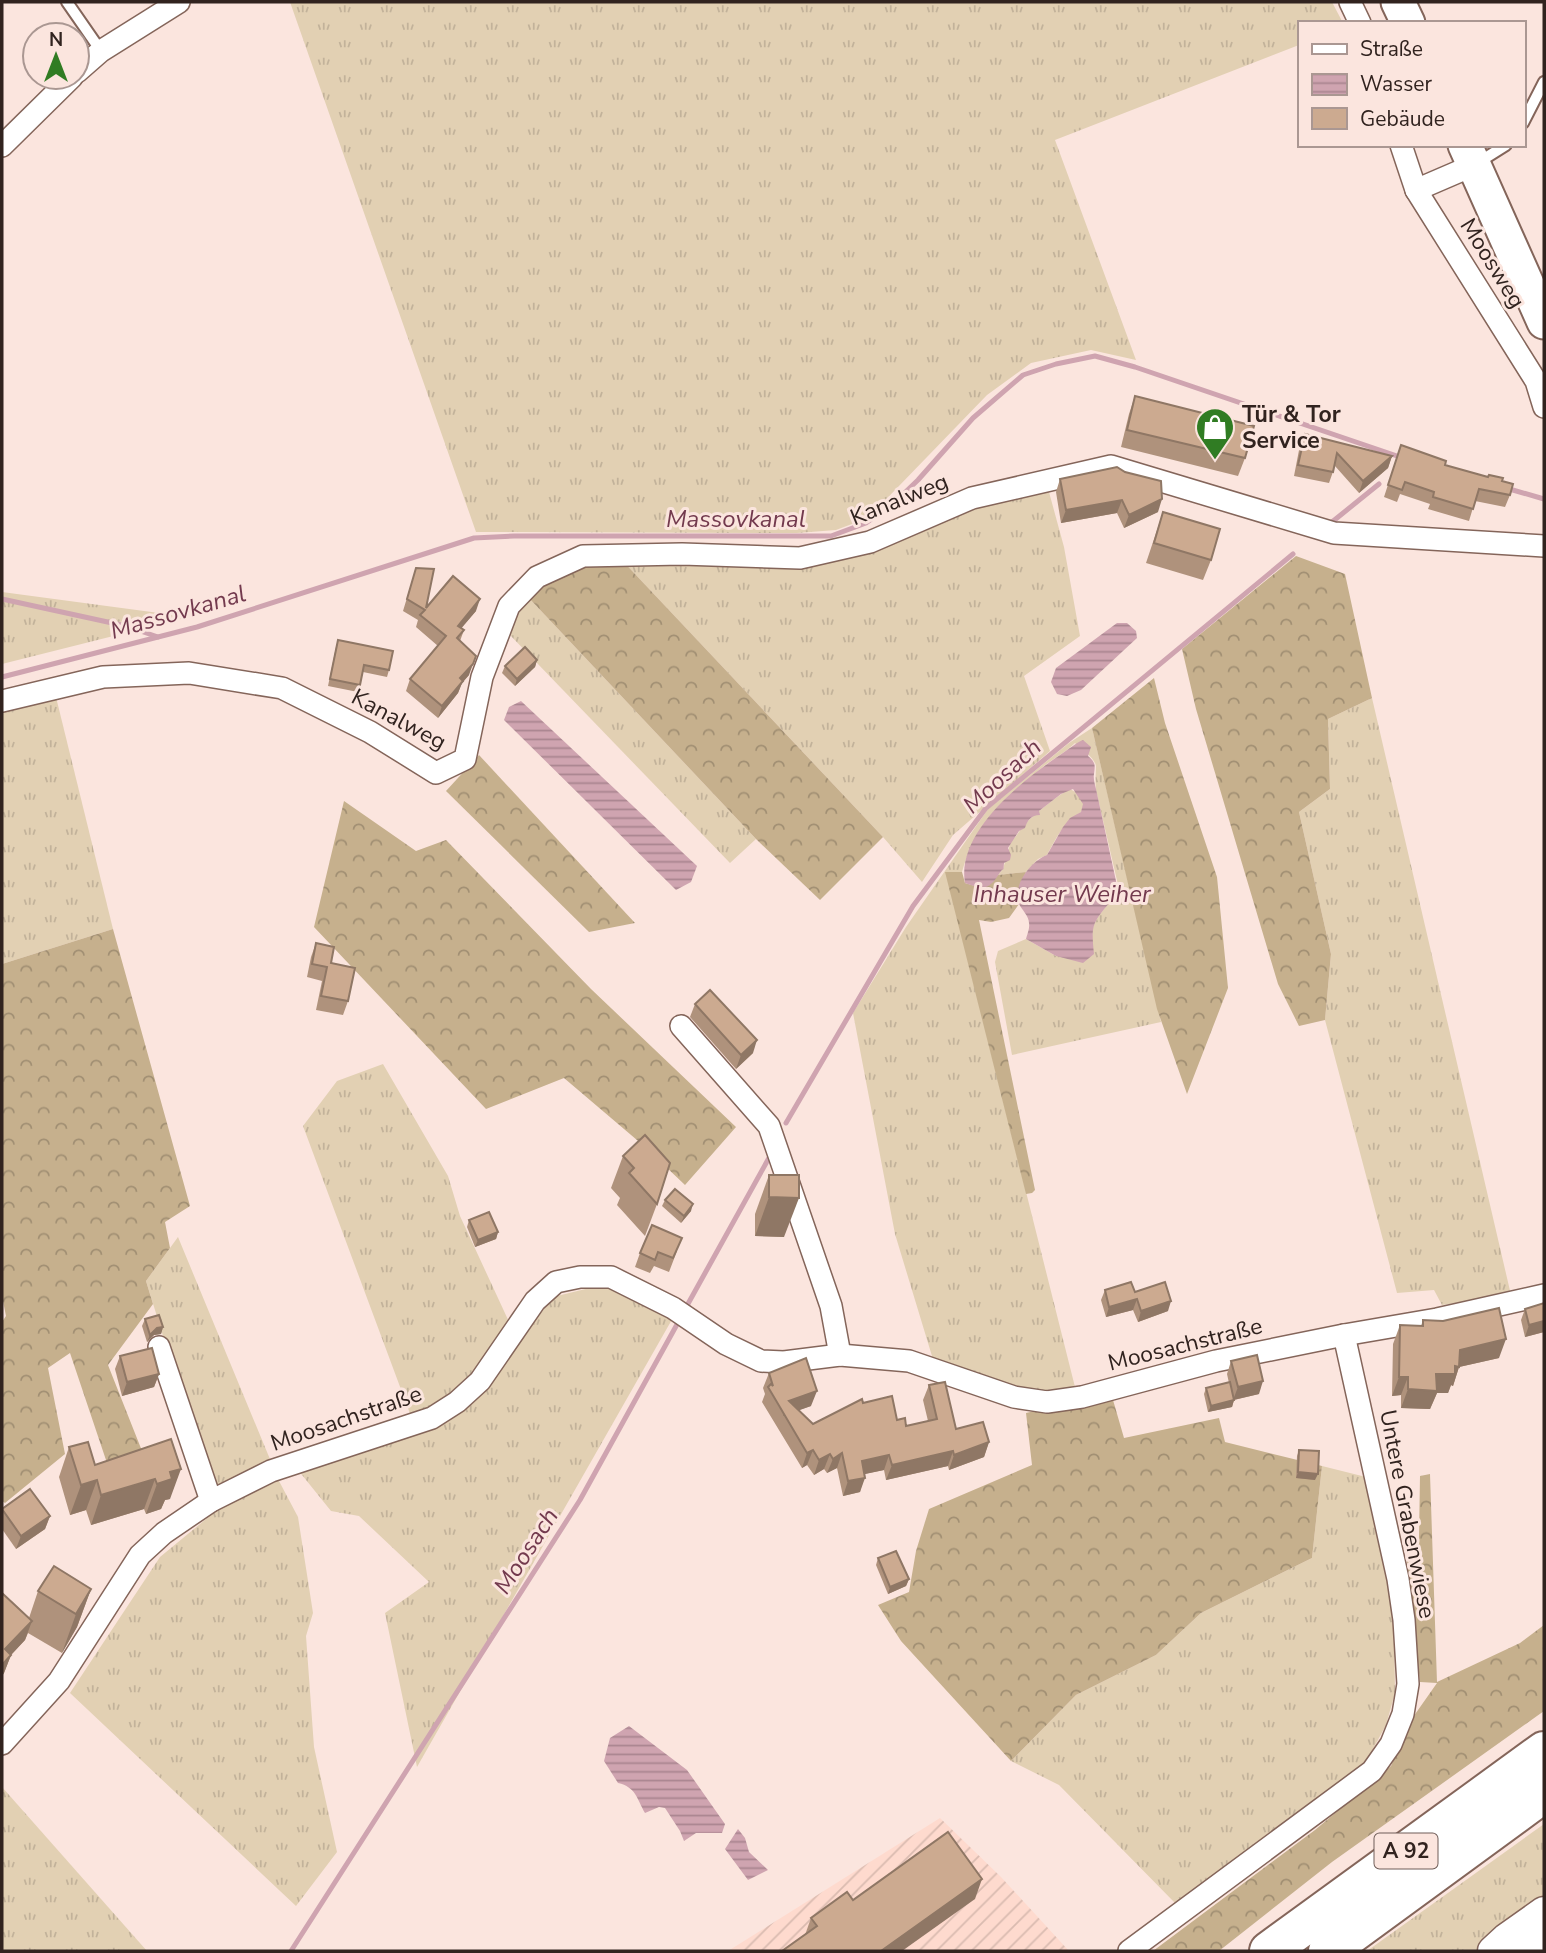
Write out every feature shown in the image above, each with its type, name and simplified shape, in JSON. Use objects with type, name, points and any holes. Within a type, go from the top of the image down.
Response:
[{"type":"highway","name":"A 92","points":[[1269,1951],[1544,1751]]},
{"type":"highway","name":"A 92","points":[[1328,1951],[1544,1793]]},
{"type":"main road","points":[[1398,2],[1407,21]]},
{"type":"main road","points":[[1470,155],[1544,322]]},
{"type":"main road","points":[[1493,1951],[1544,1912]]},
{"type":"main road","points":[[1527,1951],[1544,1940]]},
{"type":"street","points":[[91,60],[179,2]]},
{"type":"street","points":[[1350,2],[1359,21]]},
{"type":"street","points":[[2,146],[58,91]]},
{"type":"street","name":"Moosweg","points":[[1402,147],[1416,190],[1536,381],[1544,407]]},
{"type":"street","points":[[1416,190],[1470,155]]},
{"type":"street","name":"Kanalweg","points":[[2,701],[103,677],[189,673],[282,688],[370,732],[436,773],[465,759],[482,677],[509,606],[537,577],[583,556],[682,554],[800,558],[870,542],[972,498],[1111,466],[1334,533],[1544,545]]},
{"type":"street","points":[[681,1026],[769,1126],[831,1306],[840,1355]]},
{"type":"street","name":"Moosachstraße","points":[[2,1744],[59,1681],[140,1555],[164,1533],[211,1502],[271,1471],[441,1413],[480,1381],[535,1301],[556,1282],[580,1277],[611,1277],[673,1308],[726,1344],[761,1361],[784,1362],[840,1355],[909,1361],[1014,1398],[1047,1402],[1083,1396],[1216,1361],[1437,1319],[1544,1295]]},
{"type":"street","name":"Untere Grabenwiese","points":[[1129,1951],[1372,1771],[1391,1744],[1403,1714],[1408,1684],[1398,1578],[1344,1335]]},
{"type":"street","points":[[159,1347],[211,1502]]},
{"type":"lane","points":[[67,2],[101,51]]},
{"type":"lane","points":[[1525,120],[1544,82]]},
{"type":"lane","points":[[1470,155],[1499,147]]},
{"type":"shaded area","points":[[940,1818],[1001,1877],[1069,1951],[728,1951]]},
{"type":"green space","points":[[290,2],[1332,2],[1342,21],[1298,21],[1298,45],[1055,140],[1136,360],[1091,350],[1031,363],[987,395],[868,518],[836,530],[797,533],[476,532]]},
{"type":"green space","points":[[1049,492],[1064,547],[1080,636],[1024,676],[1050,751],[953,835],[922,882],[883,837],[619,557],[796,562],[986,501]]},
{"type":"green space","points":[[1296,556],[1345,574],[1372,698],[1328,719],[1330,789],[1299,812],[1331,954],[1325,1020],[1299,1026],[1278,984],[1196,709],[1182,649]]},
{"type":"green space","points":[[619,557],[883,837],[820,900],[756,839],[527,596],[581,560]]},
{"type":"green space","points":[[2,592],[189,617],[2,664]]},
{"type":"green space","points":[[527,596],[756,839],[730,863],[506,631]]},
{"type":"green space","points":[[1154,678],[1165,723],[1217,877],[1228,988],[1187,1094],[1157,1009],[1092,728]]},
{"type":"green space","points":[[55,693],[113,929],[2,964],[2,707]]},
{"type":"green space","points":[[1372,698],[1511,1295],[1442,1305],[1434,1290],[1397,1293],[1325,1020],[1331,954],[1299,812],[1330,789],[1328,719]]},
{"type":"green space","points":[[1092,728],[1161,1022],[1012,1055],[995,962],[998,951],[1026,939],[1056,956],[1093,948],[1093,928],[1099,916],[1112,900],[1120,904],[1119,889],[1096,790],[1096,766],[1075,743],[1030,777],[994,812],[975,839],[962,872],[946,873],[1075,1387],[1038,1391],[1010,1387],[935,1366],[895,1234],[853,1013],[906,927],[988,809],[1069,743]]},
{"type":"green space","points":[[479,755],[635,923],[589,932],[446,791]]},
{"type":"green space","points":[[1070,789],[1077,793],[1084,804],[1081,812],[1061,831],[1047,855],[1038,859],[1026,872],[998,875],[1003,869],[1011,841],[1023,826]]},
{"type":"green space","points":[[344,801],[416,851],[446,840],[591,989],[736,1127],[685,1185],[564,1078],[486,1109],[314,927]]},
{"type":"green space","points":[[945,872],[962,872],[965,883],[982,888],[998,875],[1026,872],[1017,893],[1019,904],[1009,918],[991,922],[979,920],[1035,1190],[1032,1193],[1026,1194]]},
{"type":"green space","points":[[113,929],[190,1206],[165,1222],[170,1248],[146,1281],[153,1304],[108,1365],[144,1456],[108,1466],[70,1353],[48,1368],[65,1454],[5,1503],[2,1501],[2,1322],[6,1316],[2,1296],[2,964]]},
{"type":"green space","points":[[383,1064],[448,1176],[460,1216],[510,1324],[522,1331],[557,1296],[610,1283],[674,1316],[417,1767],[385,1613],[429,1582],[359,1516],[331,1511],[298,1470],[412,1419],[303,1126],[337,1081]]},
{"type":"green space","points":[[178,1237],[279,1481],[298,1517],[313,1613],[306,1636],[314,1747],[337,1852],[296,1906],[70,1693],[160,1557],[217,1510],[146,1281]]},
{"type":"green space","points":[[1111,1393],[1124,1438],[1219,1418],[1225,1442],[1322,1466],[1312,1558],[1201,1613],[1156,1655],[1076,1695],[1011,1761],[901,1641],[878,1605],[909,1592],[916,1551],[929,1509],[1032,1465],[1026,1413]]},
{"type":"green space","points":[[1322,1466],[1366,1477],[1394,1616],[1395,1693],[1386,1725],[1367,1760],[1337,1785],[1175,1903],[1059,1785],[1011,1761],[1076,1695],[1156,1655],[1201,1613],[1312,1558]]},
{"type":"green space","points":[[1430,1474],[1437,1682],[1520,1643],[1544,1625],[1544,1711],[1332,1862],[1219,1951],[1153,1951],[1315,1830],[1391,1766],[1411,1720],[1437,1683],[1420,1682],[1407,1561],[1419,1537],[1420,1476]]},
{"type":"green space","points":[[2,1787],[147,1951],[2,1951]]},
{"type":"green space","points":[[1544,1824],[1544,1899],[1479,1951],[1367,1951]]},
{"type":"water","points":[[1117,623],[1127,623],[1136,631],[1137,638],[1081,690],[1067,696],[1057,694],[1051,682],[1056,668]]},
{"type":"water","points":[[521,701],[697,866],[691,882],[676,890],[504,720],[509,707]]},
{"type":"water","name":"Inhauser Weiher","points":[[1083,740],[1091,747],[1088,756],[1094,764],[1094,782],[1121,904],[1112,900],[1100,914],[1093,930],[1094,954],[1083,963],[1056,956],[1026,939],[1029,920],[1019,904],[1018,897],[1018,889],[1029,868],[1047,855],[1070,818],[1081,812],[1083,804],[1073,789],[1061,794],[1039,811],[1040,815],[1032,817],[1025,828],[1019,831],[1008,848],[1010,860],[1004,863],[1003,869],[989,886],[976,887],[965,883],[965,864],[971,845],[995,809],[1028,778]]},
{"type":"water","points":[[629,1726],[687,1770],[725,1824],[722,1833],[696,1833],[684,1841],[665,1808],[659,1807],[645,1813],[629,1787],[618,1783],[604,1761],[610,1738]]},
{"type":"water","points":[[738,1829],[745,1838],[749,1852],[768,1870],[748,1880],[725,1849]]},
{"type":"building","points":[[1135,396],[1254,426],[1245,458],[1127,430]]},
{"type":"building","points":[[1305,434],[1392,456],[1363,481],[1337,453],[1333,472],[1298,465]]},
{"type":"building","points":[[1401,445],[1446,461],[1445,465],[1488,477],[1503,478],[1502,481],[1513,484],[1510,495],[1479,489],[1473,509],[1433,497],[1434,492],[1405,482],[1402,490],[1388,485]]},
{"type":"building","points":[[1117,467],[1125,472],[1161,481],[1162,499],[1129,515],[1122,500],[1066,510],[1060,479]]},
{"type":"building","points":[[1163,512],[1220,529],[1211,560],[1154,543]]},
{"type":"building","points":[[416,568],[434,569],[426,608],[453,576],[480,599],[458,626],[464,630],[457,638],[476,656],[473,664],[460,678],[463,681],[442,706],[410,679],[446,636],[420,615],[425,610],[407,599]]},
{"type":"building","points":[[338,640],[393,651],[389,670],[364,665],[360,685],[330,679]]},
{"type":"building","points":[[525,647],[537,660],[517,679],[505,666]]},
{"type":"building","points":[[316,943],[334,947],[331,963],[355,968],[348,1001],[321,996],[327,967],[312,964]]},
{"type":"building","points":[[710,990],[757,1040],[741,1055],[695,1004]]},
{"type":"building","points":[[645,1135],[670,1163],[657,1204],[629,1173],[634,1168],[623,1156]]},
{"type":"building","points":[[769,1175],[799,1175],[799,1198],[769,1197]]},
{"type":"building","points":[[675,1189],[693,1204],[684,1216],[665,1200]]},
{"type":"building","points":[[489,1212],[498,1232],[478,1240],[469,1220]]},
{"type":"building","points":[[652,1225],[682,1238],[673,1258],[658,1252],[655,1260],[640,1253]]},
{"type":"building","points":[[1131,1282],[1135,1292],[1165,1282],[1171,1301],[1141,1311],[1137,1299],[1109,1307],[1105,1290]]},
{"type":"building","points":[[1544,1303],[1544,1321],[1529,1325],[1525,1309]]},
{"type":"building","points":[[1499,1308],[1506,1339],[1460,1350],[1459,1367],[1455,1366],[1455,1374],[1436,1374],[1437,1391],[1408,1389],[1408,1377],[1399,1377],[1400,1325],[1423,1326],[1423,1320],[1443,1321]]},
{"type":"building","points":[[159,1315],[163,1327],[157,1328],[150,1335],[145,1319]]},
{"type":"building","points":[[152,1348],[159,1374],[127,1382],[120,1356]]},
{"type":"building","points":[[1257,1355],[1263,1381],[1238,1387],[1231,1361]]},
{"type":"building","points":[[806,1358],[817,1391],[789,1401],[813,1424],[862,1399],[863,1403],[892,1396],[897,1420],[905,1418],[906,1426],[937,1419],[929,1385],[945,1382],[956,1429],[983,1422],[989,1442],[954,1455],[953,1451],[892,1465],[889,1455],[862,1461],[865,1478],[848,1481],[842,1453],[833,1459],[830,1454],[819,1460],[813,1450],[807,1453],[768,1387],[771,1384],[773,1386],[769,1373]]},
{"type":"building","points":[[1230,1382],[1234,1400],[1211,1406],[1206,1388]]},
{"type":"building","points":[[171,1439],[181,1469],[170,1472],[172,1479],[157,1484],[155,1479],[101,1495],[97,1480],[81,1485],[69,1447],[88,1442],[95,1465]]},
{"type":"building","points":[[1299,1450],[1319,1451],[1318,1474],[1298,1472]]},
{"type":"building","points":[[30,1489],[50,1516],[21,1536],[2,1509]]},
{"type":"building","points":[[896,1551],[909,1579],[890,1587],[878,1558]]},
{"type":"building","points":[[54,1566],[91,1589],[76,1614],[38,1591]]},
{"type":"building","points":[[2,1593],[32,1621],[5,1649],[11,1655],[2,1665]]},
{"type":"building","points":[[948,1832],[982,1879],[881,1951],[782,1951],[817,1926],[811,1918],[847,1892],[853,1900]]},
{"type":"waterway","name":"Massovkanal","points":[[2,677],[197,627],[474,538],[831,536],[866,523],[894,503],[973,418],[1023,375],[1056,364],[1095,356],[1135,367],[1403,458]]},
{"type":"waterway","name":"Moosach","points":[[1332,522],[1379,484]]},
{"type":"waterway","name":"Moosach","points":[[1506,488],[1544,499]]},
{"type":"waterway","name":"Moosach","points":[[786,1123],[913,906],[986,808],[1293,554]]},
{"type":"waterway","points":[[2,599],[126,626],[158,637]]},
{"type":"waterway","name":"Moosach","points":[[684,1311],[770,1156]]},
{"type":"waterway","name":"Moosach","points":[[291,1951],[580,1500],[680,1319]]},
{"type":"place","name":"Tür & Tor Service","points":[[1215,461]]}]
